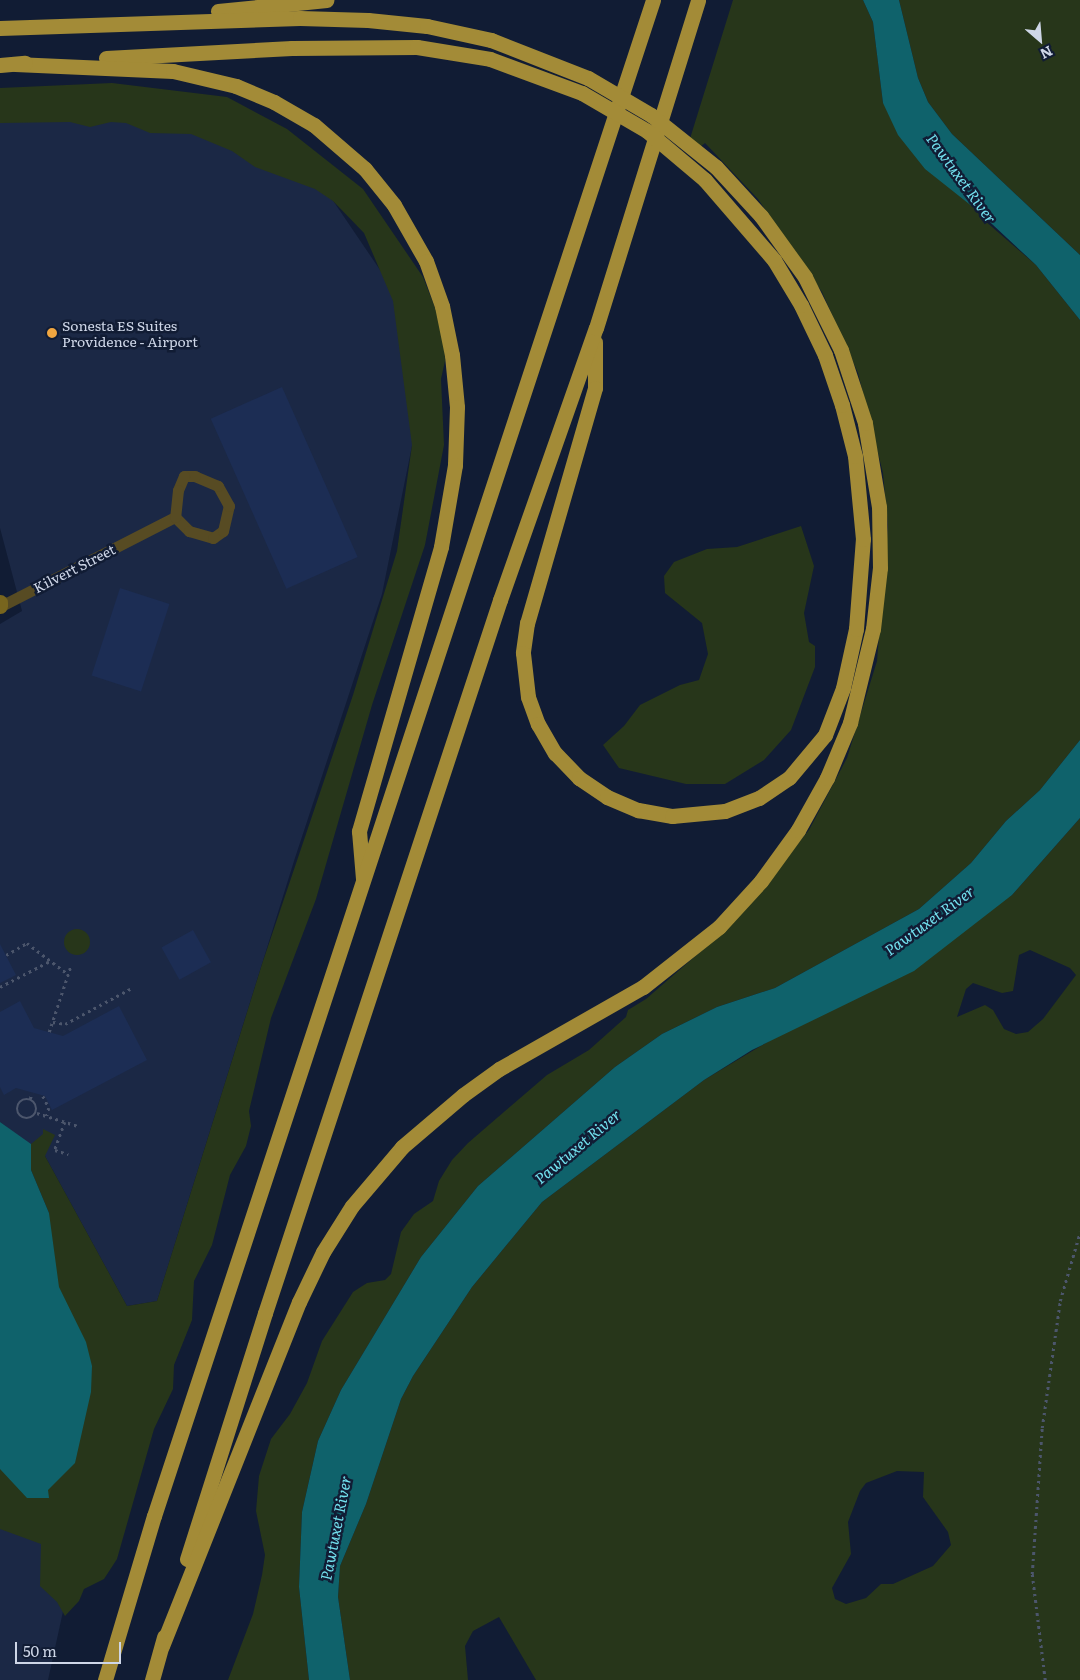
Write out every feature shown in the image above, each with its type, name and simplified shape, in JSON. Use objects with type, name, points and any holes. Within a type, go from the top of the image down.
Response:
[{"type":"highway","points":[[108,23],[326,0]]},
{"type":"highway","points":[[104,1680],[154,1516],[653,0]]},
{"type":"highway","points":[[152,1680],[274,1285],[500,600],[596,328],[698,0]]},
{"type":"highway","points":[[0,28],[300,18],[404,23],[491,40],[588,78],[651,115],[716,167],[761,216],[805,277],[841,350],[863,415],[879,507],[880,568],[870,645],[850,723],[826,778],[798,830],[766,875],[719,927],[644,987],[498,1069],[463,1094],[402,1147],[352,1206],[309,1277],[162,1646]]},
{"type":"highway","points":[[8,64],[254,49],[417,47],[490,59],[582,92],[647,131],[705,180],[774,260],[801,304],[825,355],[853,448],[863,539],[856,629],[843,688],[825,735],[790,778],[759,798],[725,811],[672,816],[638,810],[606,797],[579,778],[555,753],[538,724],[528,697],[524,668],[526,630],[595,388],[596,328]]},
{"type":"highway","points":[[8,64],[173,71],[229,84],[274,102],[314,125],[365,169],[394,204],[426,261],[442,306],[452,355],[456,408],[455,464],[441,547],[359,831],[363,885]]},
{"type":"street","points":[[184,476],[195,476],[218,486],[229,506],[223,531],[212,538],[189,531],[175,517],[178,490],[184,476]]},
{"type":"street","name":"Kilvert Street","points":[[0,605],[175,517]]},
{"type":"path","points":[[6,954],[27,943],[68,974]]},
{"type":"path","points":[[0,987],[50,961]]},
{"type":"path","points":[[50,1032],[71,965]]},
{"type":"path","points":[[53,1022],[65,1024],[130,989]]},
{"type":"path","points":[[30,1099],[32,1092]]},
{"type":"path","points":[[43,1096],[49,1108],[47,1116]]},
{"type":"path","points":[[30,1099],[37,1106],[36,1113],[26,1120],[16,1112],[21,1101],[30,1099]]},
{"type":"path","points":[[36,1113],[78,1126]]},
{"type":"path","points":[[65,1122],[55,1150],[68,1154]]},
{"type":"path","points":[[1045,1680],[1032,1574],[1042,1428],[1060,1301],[1080,1232]]},
{"type":"shaded area","points":[[733,0],[863,0],[873,22],[883,103],[984,220],[1036,265],[1080,320],[1080,740],[1040,790],[1006,821],[971,863],[919,909],[775,988],[717,1007],[662,1034],[615,1067],[478,1186],[421,1257],[341,1390],[318,1441],[302,1512],[299,1587],[309,1680],[228,1680],[253,1614],[262,1575],[265,1555],[256,1511],[259,1476],[271,1439],[290,1414],[307,1383],[322,1341],[353,1292],[367,1283],[385,1280],[391,1274],[401,1232],[414,1214],[433,1201],[439,1181],[452,1160],[468,1143],[547,1075],[589,1050],[626,1017],[628,1010],[646,999],[730,926],[809,830],[847,758],[877,661],[888,526],[883,473],[858,373],[822,292],[758,199],[705,143],[695,151],[688,145]]},
{"type":"shaded area","points":[[899,0],[1080,0],[1080,255],[952,134],[928,102],[918,78]]},
{"type":"shaded area","points":[[112,83],[227,97],[287,129],[363,189],[423,277],[444,331],[445,361],[441,379],[444,445],[425,545],[372,705],[316,899],[271,1018],[249,1111],[251,1126],[246,1146],[230,1175],[212,1245],[194,1281],[192,1320],[174,1365],[173,1389],[154,1429],[117,1559],[104,1579],[84,1589],[79,1601],[65,1616],[57,1602],[40,1586],[41,1544],[0,1529],[0,1343],[49,1213],[31,1170],[31,1144],[43,1134],[43,1129],[55,1135],[45,1156],[127,1306],[157,1301],[263,961],[353,695],[397,551],[412,445],[393,301],[364,233],[333,201],[315,189],[255,167],[232,151],[191,134],[150,133],[126,123],[111,122],[90,127],[70,122],[0,123],[0,88]]},
{"type":"shaded area","points":[[75,88],[317,177],[397,295],[416,426],[382,594],[294,861],[157,1301],[127,1306],[45,1156],[0,1122],[0,624],[22,611],[0,528],[0,94]]},
{"type":"shaded area","points":[[801,526],[814,566],[804,613],[809,642],[815,646],[815,667],[791,730],[764,760],[725,784],[686,784],[619,768],[603,745],[624,726],[640,705],[680,685],[699,680],[708,654],[702,623],[665,593],[664,576],[674,562],[707,549],[737,547]]},
{"type":"shaded area","points":[[1080,818],[1080,1680],[536,1680],[499,1617],[473,1631],[465,1646],[468,1680],[350,1680],[338,1597],[340,1566],[366,1504],[401,1399],[413,1376],[472,1287],[542,1202],[704,1080],[1012,895]],"holes":[[[1030,950],[1070,968],[1076,975],[1043,1019],[1028,1032],[1016,1034],[1004,1029],[993,1010],[985,1005],[957,1017],[966,989],[973,983],[1002,993],[1013,991],[1019,955]],[[897,1471],[924,1472],[923,1497],[948,1532],[951,1545],[933,1566],[893,1584],[881,1584],[866,1598],[846,1604],[835,1599],[832,1588],[851,1554],[848,1522],[860,1491],[866,1483]]]},
{"type":"shaded area","points":[[77,929],[86,933],[90,942],[86,951],[77,955],[68,951],[64,942],[68,933]]},
{"type":"shaded area","points":[[0,1497],[83,1520],[48,1680],[0,1680]]},
{"type":"water","name":"Pawtuxet River","points":[[863,0],[899,0],[918,78],[928,102],[952,134],[1080,255],[1080,320],[1036,265],[978,211],[925,169],[898,135],[883,103],[873,22]]},
{"type":"water","name":"Pawtuxet River","points":[[1080,740],[1080,818],[1012,895],[914,971],[752,1050],[704,1080],[542,1202],[472,1287],[413,1376],[401,1399],[366,1504],[340,1566],[338,1597],[350,1680],[309,1680],[299,1587],[302,1512],[318,1441],[341,1390],[421,1257],[478,1186],[615,1067],[662,1034],[717,1007],[775,988],[919,909],[971,863],[1006,821],[1040,790]]},
{"type":"water","points":[[0,1122],[31,1144],[31,1170],[49,1213],[59,1287],[86,1342],[92,1366],[91,1392],[75,1463],[48,1490],[49,1498],[27,1498],[0,1469]]},
{"type":"building","points":[[282,387],[358,557],[286,589],[211,419]]},
{"type":"building","points":[[120,588],[169,604],[141,692],[92,675]]},
{"type":"building","points":[[193,930],[211,962],[179,980],[162,947]]},
{"type":"building","points":[[0,944],[16,975],[0,983]]},
{"type":"building","points":[[20,1001],[34,1028],[63,1036],[119,1006],[147,1060],[52,1110],[45,1096],[16,1088],[4,1095],[0,1087],[0,1012]]},
{"type":"place","name":"Sonesta ES Suites Providence - Airport","points":[[52,333]]}]
